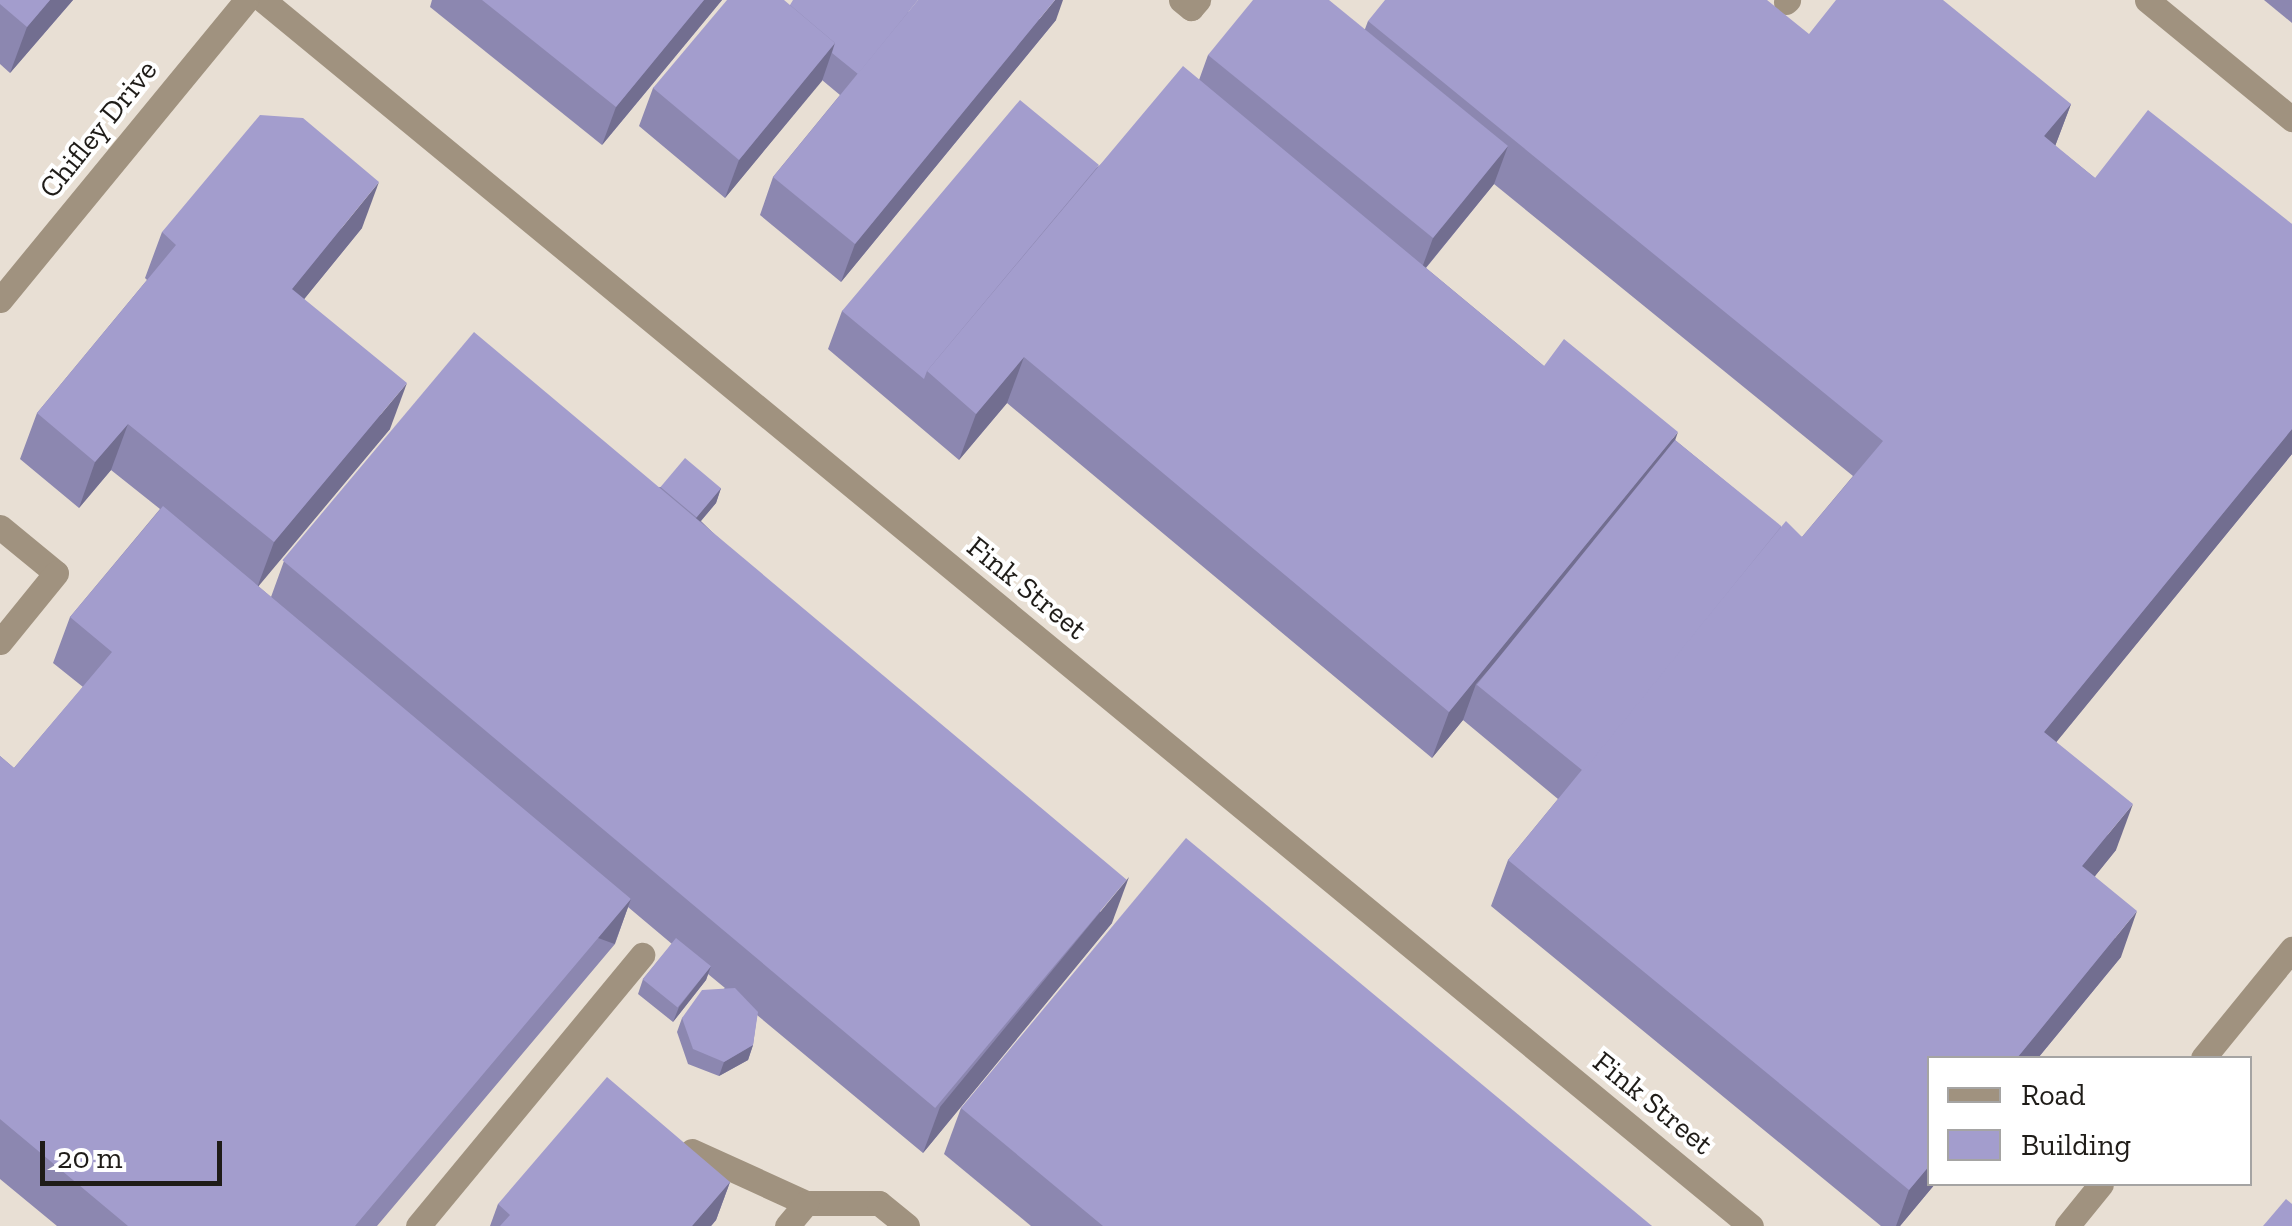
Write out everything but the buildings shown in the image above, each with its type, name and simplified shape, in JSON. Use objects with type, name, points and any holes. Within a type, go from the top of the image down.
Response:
[{"type":"street","name":"Chifley Drive","points":[[0,300],[246,0]]},
{"type":"street","name":"Fink Street","points":[[262,0],[1751,1226]]},
{"type":"street","points":[[1182,0],[1191,8],[1198,0]]},
{"type":"street","points":[[2147,0],[2292,119]]},
{"type":"street","points":[[0,527],[56,572],[0,642]]},
{"type":"street","points":[[2205,1056],[2292,949]]},
{"type":"street","points":[[418,1226],[642,955]]},
{"type":"street","points":[[692,1152],[806,1203],[879,1202],[908,1226]]},
{"type":"street","points":[[2067,1226],[2099,1186]]},
{"type":"street","points":[[787,1226],[806,1203]]}]
